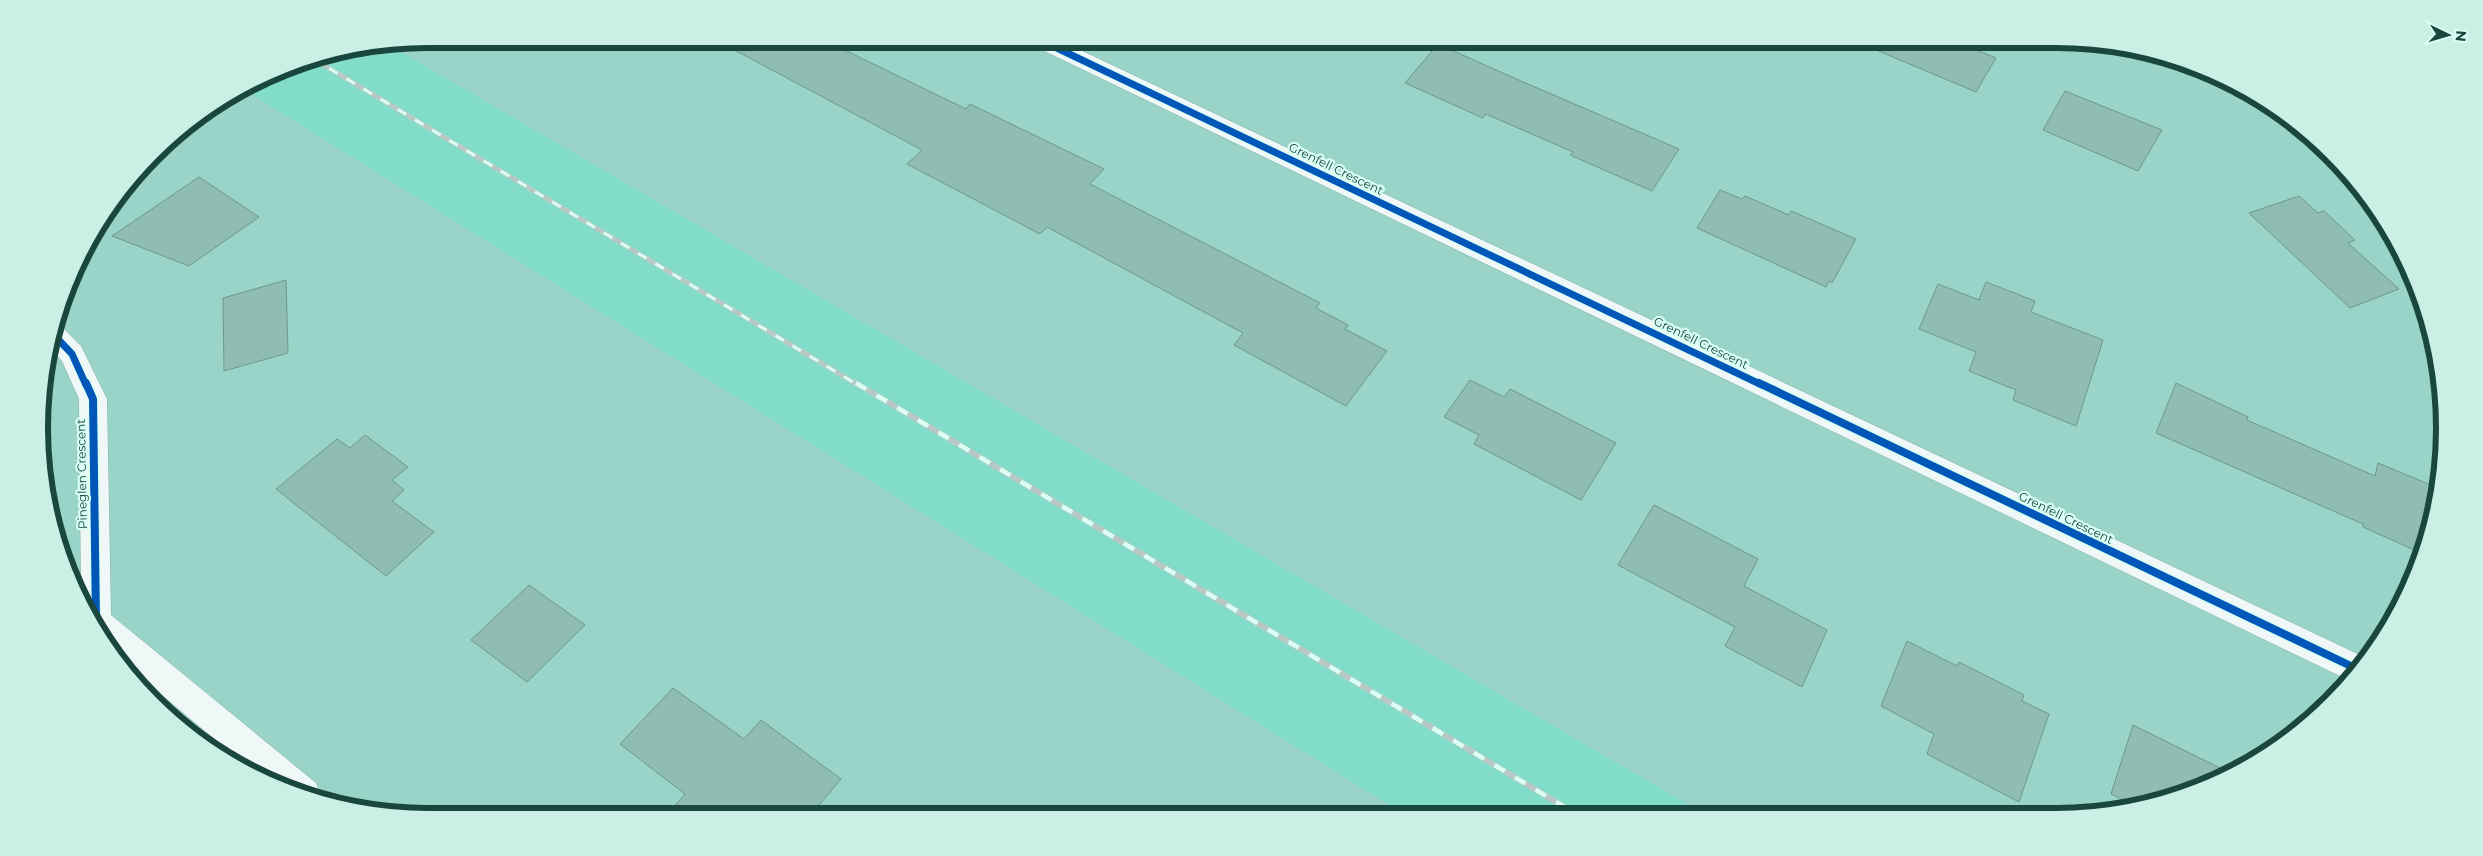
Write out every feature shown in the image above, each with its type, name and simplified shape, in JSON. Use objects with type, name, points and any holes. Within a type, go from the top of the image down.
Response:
[{"type":"street","name":"Grenfell Crescent","points":[[1057,48],[2352,666]]},
{"type":"street","name":"Pineglen Crescent","points":[[58,339],[72,354],[93,399],[94,610]]},
{"type":"street","name":"Pineglen Crescent","points":[[106,630],[292,783]]},
{"type":"shaded area","points":[[396,49],[1694,808],[1394,808],[249,92],[282,76],[330,60]]},
{"type":"building","points":[[731,48],[841,48],[966,109],[970,104],[1104,169],[1090,184],[1320,303],[1316,308],[1348,325],[1345,329],[1387,351],[1346,406],[1234,345],[1243,333],[1047,227],[1040,234],[907,164],[922,150]]},
{"type":"building","points":[[1435,48],[1447,48],[1679,149],[1652,191],[1570,155],[1573,152],[1486,114],[1483,118],[1405,83]]},
{"type":"building","points":[[1871,48],[1971,48],[1996,58],[1976,92]]},
{"type":"building","points":[[2065,91],[2162,130],[2138,171],[2043,130]]},
{"type":"building","points":[[199,177],[259,217],[189,266],[112,236]]},
{"type":"building","points":[[1720,190],[1742,199],[1745,196],[1789,215],[1791,211],[1856,239],[1832,283],[1829,281],[1826,287],[1697,228]]},
{"type":"building","points":[[2299,196],[2318,213],[2324,211],[2355,240],[2348,243],[2399,289],[2350,308],[2249,213]]},
{"type":"building","points":[[286,280],[288,353],[224,371],[223,298]]},
{"type":"building","points":[[1986,282],[2035,301],[2031,312],[2103,340],[2076,426],[2013,400],[2016,390],[1969,371],[1976,352],[1919,329],[1938,284],[1979,300]]},
{"type":"building","points":[[1470,380],[1504,397],[1510,389],[1616,443],[1581,500],[1474,444],[1479,435],[1444,417]]},
{"type":"building","points":[[2176,383],[2248,417],[2247,420],[2375,476],[2378,463],[2431,485],[2423,526],[2415,550],[2363,527],[2363,524],[2156,433]]},
{"type":"building","points":[[365,435],[408,467],[392,480],[404,490],[392,501],[434,532],[386,576],[276,489],[337,439],[350,448]]},
{"type":"building","points":[[1654,505],[1758,559],[1744,586],[1827,630],[1802,687],[1725,646],[1735,627],[1618,565]]},
{"type":"building","points":[[529,585],[585,625],[527,682],[471,640]]},
{"type":"building","points":[[1907,641],[1957,666],[1959,662],[2024,695],[2022,701],[2049,714],[2019,802],[1927,754],[1934,734],[1881,706]]},
{"type":"building","points":[[673,688],[744,739],[761,720],[841,779],[817,808],[673,808],[685,794],[620,744]]},
{"type":"building","points":[[2133,725],[2222,769],[2201,780],[2153,796],[2127,801],[2111,794]]},
{"type":"railway","points":[[321,63],[858,385]]},
{"type":"railway","points":[[856,383],[1566,808]]},
{"type":"cycle path","points":[[1057,48],[2352,666]]},
{"type":"cycle path","points":[[58,339],[72,354],[93,399],[96,614]]}]
